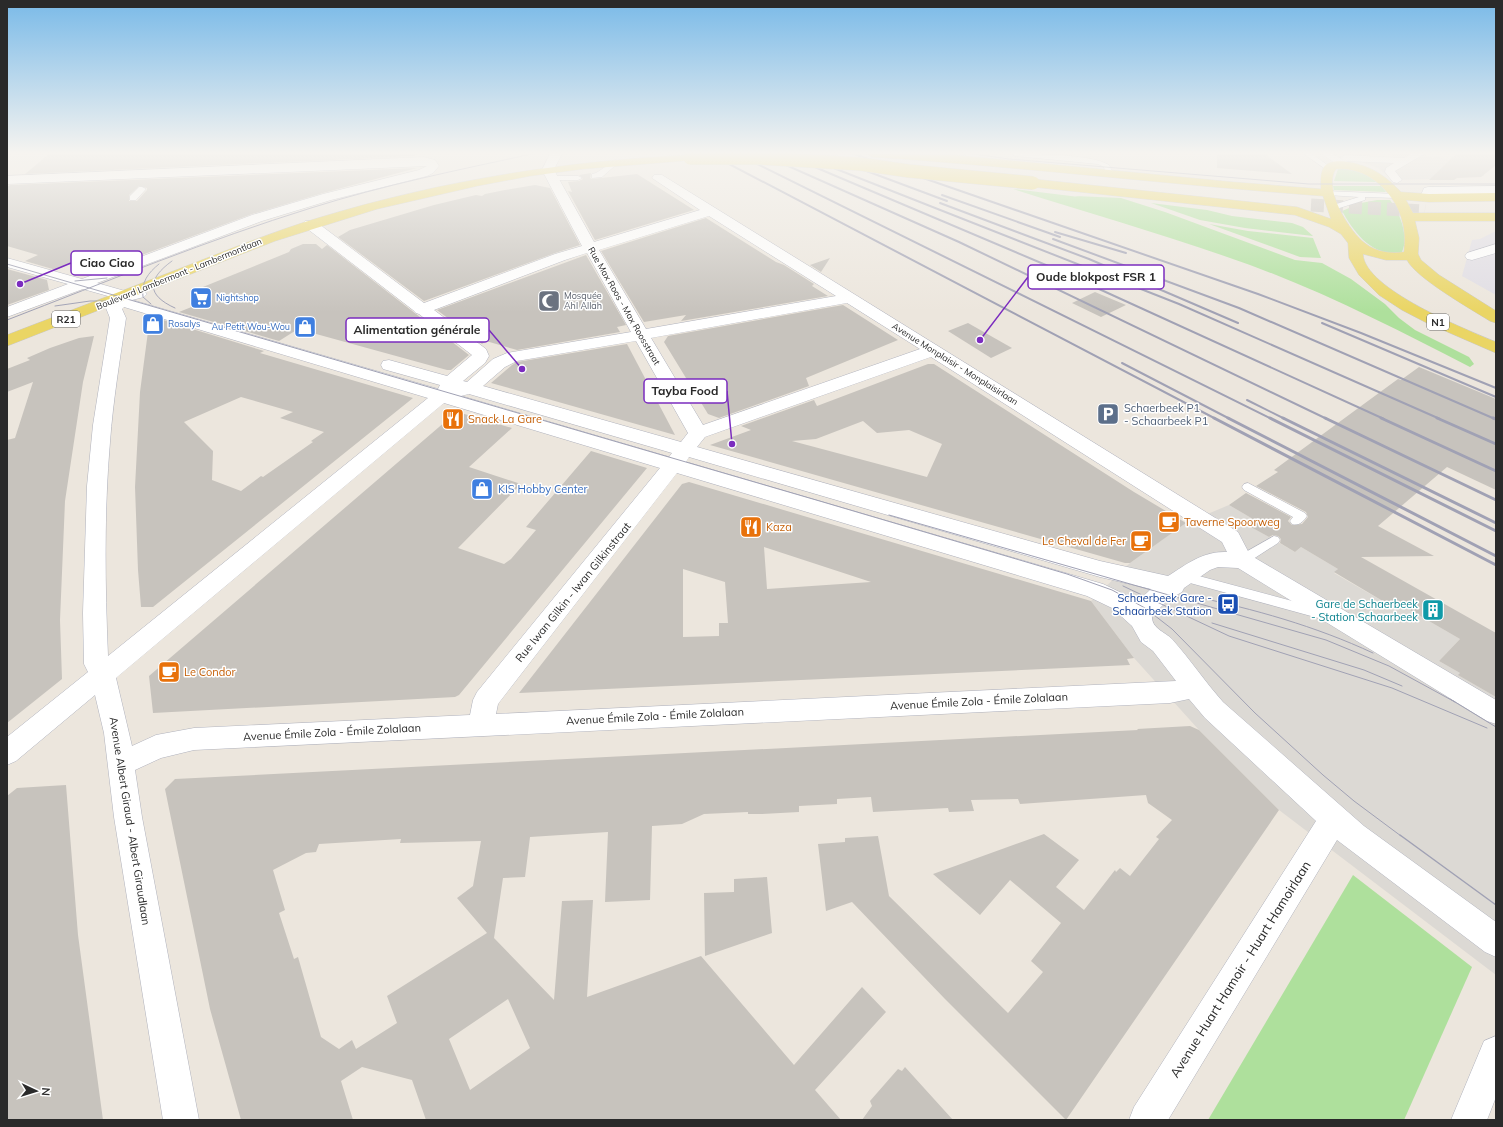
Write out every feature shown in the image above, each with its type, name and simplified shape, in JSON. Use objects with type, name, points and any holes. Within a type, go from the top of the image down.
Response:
[{"type":"main road","name":"Boulevard Lambermont - Lambermontlaan","points":[[7,341],[89,310],[250,234],[336,207]]},
{"type":"main road","name":"Boulevard Lambermont - Lambermontlaan","points":[[7,329],[115,298],[270,238],[310,224],[373,207]]},
{"type":"main road","name":"Boulevard Lambermont - Lambermontlaan","points":[[1255,207],[1297,211],[1334,224],[1351,236],[1363,248],[1382,255],[1399,257],[1411,254]]},
{"type":"main road","points":[[1404,207],[1409,217],[1412,231],[1411,254],[1415,262],[1434,278],[1496,318]]},
{"type":"main road","points":[[1451,207],[1496,211]]},
{"type":"main road","points":[[1333,208],[1351,236]]},
{"type":"main road","points":[[1409,217],[1496,218]]},
{"type":"main road","points":[[1449,218],[1496,226]]},
{"type":"main road","name":"N1","points":[[1351,236],[1358,264],[1364,274],[1382,291],[1414,310],[1496,348]]},
{"type":"street","points":[[7,312],[264,216],[295,207]]},
{"type":"street","name":"Rue Max Roos - Max Roosstraat","points":[[568,207],[590,247],[698,433]]},
{"type":"street","name":"Avenue Monplaisir - Monplaisirlaan","points":[[703,207],[1230,537],[1242,560]]},
{"type":"street","points":[[421,310],[560,257],[712,212]]},
{"type":"street","points":[[7,754],[446,389],[481,356],[310,224]]},
{"type":"street","points":[[1472,256],[1496,248]]},
{"type":"street","points":[[7,262],[83,284],[124,302],[446,389],[680,457],[1135,578],[1179,582]]},
{"type":"street","points":[[470,388],[499,363],[513,357],[838,301],[849,297]]},
{"type":"street","name":"Avenue Albert Giraud - Albert Giraudlaan","points":[[115,298],[118,318],[99,459],[94,562],[96,664],[102,674],[117,733],[128,817],[181,1120]]},
{"type":"street","points":[[680,457],[698,433],[934,350]]},
{"type":"street","points":[[446,389],[470,388],[1095,590],[1120,602],[1140,620],[1149,635],[1162,644],[1194,687],[1214,710],[1334,819],[1354,836],[1496,942]]},
{"type":"street","name":"Rue Iwan Gilkin - Iwan Gilkinstraat","points":[[481,724],[486,700],[680,457]]},
{"type":"street","points":[[1140,620],[1141,613],[1161,593],[1179,582],[1202,564],[1217,559],[1242,560],[1496,713]]},
{"type":"street","points":[[1135,578],[1153,601],[1162,644]]},
{"type":"street","name":"Avenue Émile Zola - Émile Zolalaan","points":[[121,764],[156,747],[194,739],[481,724],[1170,693],[1194,687]]},
{"type":"street","name":"Avenue Huart Hamoir - Huart Hamoirlaan","points":[[1147,1120],[1334,819]]},
{"type":"street","points":[[1469,1120],[1496,1053]]},
{"type":"lane","points":[[1248,486],[1301,516],[1296,521]]},
{"type":"lane","points":[[1242,560],[1274,540]]},
{"type":"lane","points":[[1179,582],[1322,614],[1344,622]]},
{"type":"shaded area","points":[[1496,231],[1496,295],[1462,276],[1472,240],[1480,239]]},
{"type":"shaded area","points":[[1229,505],[1258,522],[1252,527],[1295,552],[1301,547],[1338,569],[1334,573],[1346,580],[1391,606],[1396,602],[1460,639],[1439,661],[1496,697],[1496,975],[1279,810],[1199,730],[1134,658],[1091,601],[1130,563],[1170,534],[1186,523]]},
{"type":"green space","points":[[1070,207],[1148,207],[1295,260],[1322,263],[1351,279],[1385,304],[1399,318],[1415,330],[1469,357],[1474,364],[1470,367],[1389,326],[1278,276],[1162,235]]},
{"type":"green space","points":[[1161,207],[1180,207],[1207,210],[1232,216],[1292,223],[1303,227],[1313,236],[1245,228],[1200,220]]},
{"type":"green space","points":[[1352,207],[1395,207],[1404,232],[1404,246],[1402,252],[1392,253],[1374,248],[1359,236],[1342,211]]},
{"type":"green space","points":[[1209,224],[1248,231],[1313,238],[1321,258],[1300,257]]},
{"type":"green space","points":[[1353,875],[1472,967],[1404,1120],[1208,1120]]},
{"type":"building","points":[[7,207],[277,207],[252,214],[95,272],[69,264],[56,270],[25,261],[38,255],[7,246]]},
{"type":"building","points":[[429,207],[560,207],[580,245],[424,301],[338,237],[350,230]]},
{"type":"building","points":[[577,207],[689,207],[694,210],[595,240]]},
{"type":"building","points":[[706,218],[814,284],[812,286],[828,296],[681,321],[686,315],[644,322],[601,251]]},
{"type":"building","points":[[303,244],[316,244],[322,249],[327,245],[469,355],[451,370],[447,370],[298,329],[279,341],[179,312],[204,302],[194,299],[201,295],[193,291],[289,252],[291,249]]},
{"type":"building","points":[[586,255],[626,325],[617,327],[620,332],[517,350],[486,341],[482,344],[437,310]]},
{"type":"building","points":[[830,258],[821,272],[810,265]]},
{"type":"building","points":[[7,269],[47,280],[49,290],[7,305]]},
{"type":"building","points":[[1095,292],[1126,305],[1101,317],[1072,303]]},
{"type":"building","points":[[843,305],[898,340],[806,378],[809,386],[719,418],[708,414],[664,342],[668,336]]},
{"type":"building","points":[[160,319],[264,351],[260,353],[413,398],[153,607],[141,607],[135,487],[140,392],[149,324]],"holes":[[[241,397],[293,412],[280,418],[324,432],[311,441],[313,442],[241,491],[212,480],[213,451],[184,422]]]},
{"type":"building","points":[[968,323],[1012,348],[991,358],[948,331]]},
{"type":"building","points":[[94,336],[83,382],[65,501],[60,620],[62,679],[7,723],[7,440],[15,438],[33,382],[7,392],[7,369],[30,360],[27,358],[50,348],[79,338]]},
{"type":"building","points":[[627,344],[675,435],[491,383],[517,362]]},
{"type":"building","points":[[928,364],[934,364],[1134,492],[1186,523],[1130,563],[1125,563],[710,445],[751,430],[741,426],[814,400],[817,406]],"holes":[[[863,421],[877,433],[909,430],[942,444],[927,477],[792,441],[816,439]]]},
{"type":"building","points":[[1419,367],[1496,399],[1496,490],[1447,467],[1378,526],[1434,556],[1361,557],[1496,633],[1496,697],[1458,675],[1460,673],[1439,661],[1460,639],[1396,602],[1391,606],[1334,572],[1338,569],[1301,547],[1295,552],[1280,543],[1281,539],[1278,536],[1273,535],[1269,537],[1251,527],[1258,522],[1229,505],[1246,493],[1291,517],[1288,521],[1292,525],[1302,524],[1308,517],[1306,512],[1256,486],[1278,472],[1274,470],[1398,379],[1401,380]]},
{"type":"building","points":[[461,413],[512,428],[469,467],[521,484],[458,548],[504,564],[511,559],[536,530],[526,527],[591,451],[647,468],[459,695],[455,697],[153,713],[149,676],[453,415]]},
{"type":"building","points":[[689,482],[1091,601],[1134,658],[1127,659],[1130,665],[519,693],[682,484]],"holes":[[[764,547],[871,582],[767,589]],[[683,569],[725,582],[728,623],[719,623],[719,636],[683,637]]]},
{"type":"building","points":[[1190,726],[1199,730],[1279,810],[1066,1120],[945,999],[852,902],[826,911],[818,844],[845,842],[845,838],[878,836],[889,896],[1008,1013],[1043,972],[1031,961],[1061,923],[1010,880],[980,915],[933,874],[1044,834],[1079,860],[1056,887],[1084,910],[1115,870],[1116,872],[1120,868],[1130,876],[1159,839],[1156,837],[1172,820],[1148,803],[1146,795],[1020,804],[1018,799],[971,800],[974,811],[949,812],[948,808],[873,812],[871,797],[837,799],[837,804],[799,806],[799,812],[762,814],[748,814],[748,812],[704,814],[682,824],[652,826],[650,900],[605,902],[608,832],[530,837],[525,877],[503,878],[494,938],[554,1000],[562,901],[593,900],[587,997],[701,956],[794,1065],[862,987],[886,1012],[815,1090],[841,1120],[426,1120],[412,1080],[362,1067],[341,1081],[353,1120],[241,1120],[210,1009],[165,789],[175,779],[1138,730],[1137,729]],"holes":[[[401,839],[400,843],[481,841],[473,886],[457,898],[487,933],[387,996],[397,1023],[356,1049],[352,1040],[339,1049],[321,1037],[298,957],[294,959],[279,913],[285,910],[273,870],[306,853],[316,852],[319,844]],[[508,999],[530,1048],[470,1090],[449,1039]]]},
{"type":"building","points":[[66,785],[78,935],[103,1120],[7,1120],[7,796],[17,788]]},
{"type":"building","points":[[767,877],[772,933],[705,956],[704,893],[734,892],[734,879]]},
{"type":"building","points":[[905,1067],[953,1120],[862,1120],[872,1106],[870,1101],[898,1069],[902,1071]]},
{"type":"tunnel","points":[[1341,207],[1425,211]]},
{"type":"tram line","points":[[89,288],[196,247],[316,207]]},
{"type":"tram line","points":[[172,261],[158,274],[154,280],[153,286],[159,298],[175,308]]},
{"type":"tram line","points":[[7,264],[89,288]]},
{"type":"tram line","points":[[151,304],[143,297],[143,287],[146,278],[159,264]]},
{"type":"tram line","points":[[75,281],[107,278]]},
{"type":"tram line","points":[[7,320],[89,288]]},
{"type":"tram line","points":[[89,288],[1067,574],[1112,590],[1145,608],[1172,629],[1255,713],[1323,775],[1354,801],[1401,836]]},
{"type":"tram line","points":[[55,306],[90,301],[122,301]]},
{"type":"tram line","points":[[889,515],[1326,640],[1389,666],[1454,702]]},
{"type":"tram line","points":[[1123,586],[1229,636],[1392,688],[1487,728]]},
{"type":"tram line","points":[[1192,596],[1284,619],[1351,643],[1373,653]]},
{"type":"tram line","points":[[1212,623],[1364,670],[1402,686]]},
{"type":"tram line","points":[[1450,699],[1454,702]]},
{"type":"tram line","points":[[1454,702],[1496,727]]},
{"type":"tram line","points":[[1400,835],[1496,905]]},
{"type":"railway","points":[[810,207],[1216,419]]},
{"type":"railway","points":[[843,207],[1272,419]]},
{"type":"railway","points":[[879,207],[959,242],[1327,419]]},
{"type":"railway","points":[[908,207],[1053,268],[1384,419]]},
{"type":"railway","points":[[932,207],[1179,304],[1440,419]]},
{"type":"railway","points":[[950,207],[1089,259],[1238,323]]},
{"type":"railway","points":[[975,207],[1060,237]]},
{"type":"railway","points":[[1006,207],[1258,294],[1361,333],[1496,388]]},
{"type":"railway","points":[[1055,232],[1126,253]]},
{"type":"railway","points":[[1053,239],[1239,308],[1495,419]]},
{"type":"railway","points":[[1322,323],[1496,397]]},
{"type":"railway","points":[[1122,363],[1230,419]]},
{"type":"railway","points":[[1247,400],[1283,418]]},
{"type":"railway","points":[[1214,418],[1496,565]]},
{"type":"railway","points":[[1228,418],[1496,556]]},
{"type":"railway","points":[[1283,418],[1496,523]]},
{"type":"railway","points":[[1325,418],[1496,500]]},
{"type":"railway","points":[[1381,418],[1496,471]]},
{"type":"railway","points":[[1437,418],[1496,444]]},
{"type":"railway","points":[[1272,419],[1496,531]]},
{"type":"place","name":"Ciao Ciao","points":[[20,284]]},
{"type":"place","name":"Nightshop","points":[[201,298]]},
{"type":"place","name":"Mosquée Ahl Allah","points":[[549,301]]},
{"type":"place","name":"Rosalys","points":[[153,324]]},
{"type":"place","name":"Au Petit Wou-Wou","points":[[305,327]]},
{"type":"place","name":"Oude blokpost FSR 1","points":[[980,340]]},
{"type":"place","name":"Alimentation générale","points":[[522,369]]},
{"type":"place","name":"Schaerbeek P1 - Schaarbeek P1","points":[[1108,414]]},
{"type":"place","name":"Snack La Gare","points":[[453,419]]},
{"type":"place","name":"Tayba Food","points":[[732,444]]},
{"type":"place","name":"KIS Hobby Center","points":[[482,489]]},
{"type":"place","name":"Taverne Spoorweg","points":[[1169,522]]},
{"type":"place","name":"Kaza","points":[[751,527]]},
{"type":"place","name":"Le Cheval de Fer","points":[[1141,541]]},
{"type":"place","name":"Schaerbeek Gare - Schaarbeek Station","points":[[1228,604]]},
{"type":"place","name":"Gare de Schaerbeek - Station Schaarbeek","points":[[1433,610]]},
{"type":"place","name":"Le Condor","points":[[169,672]]}]
